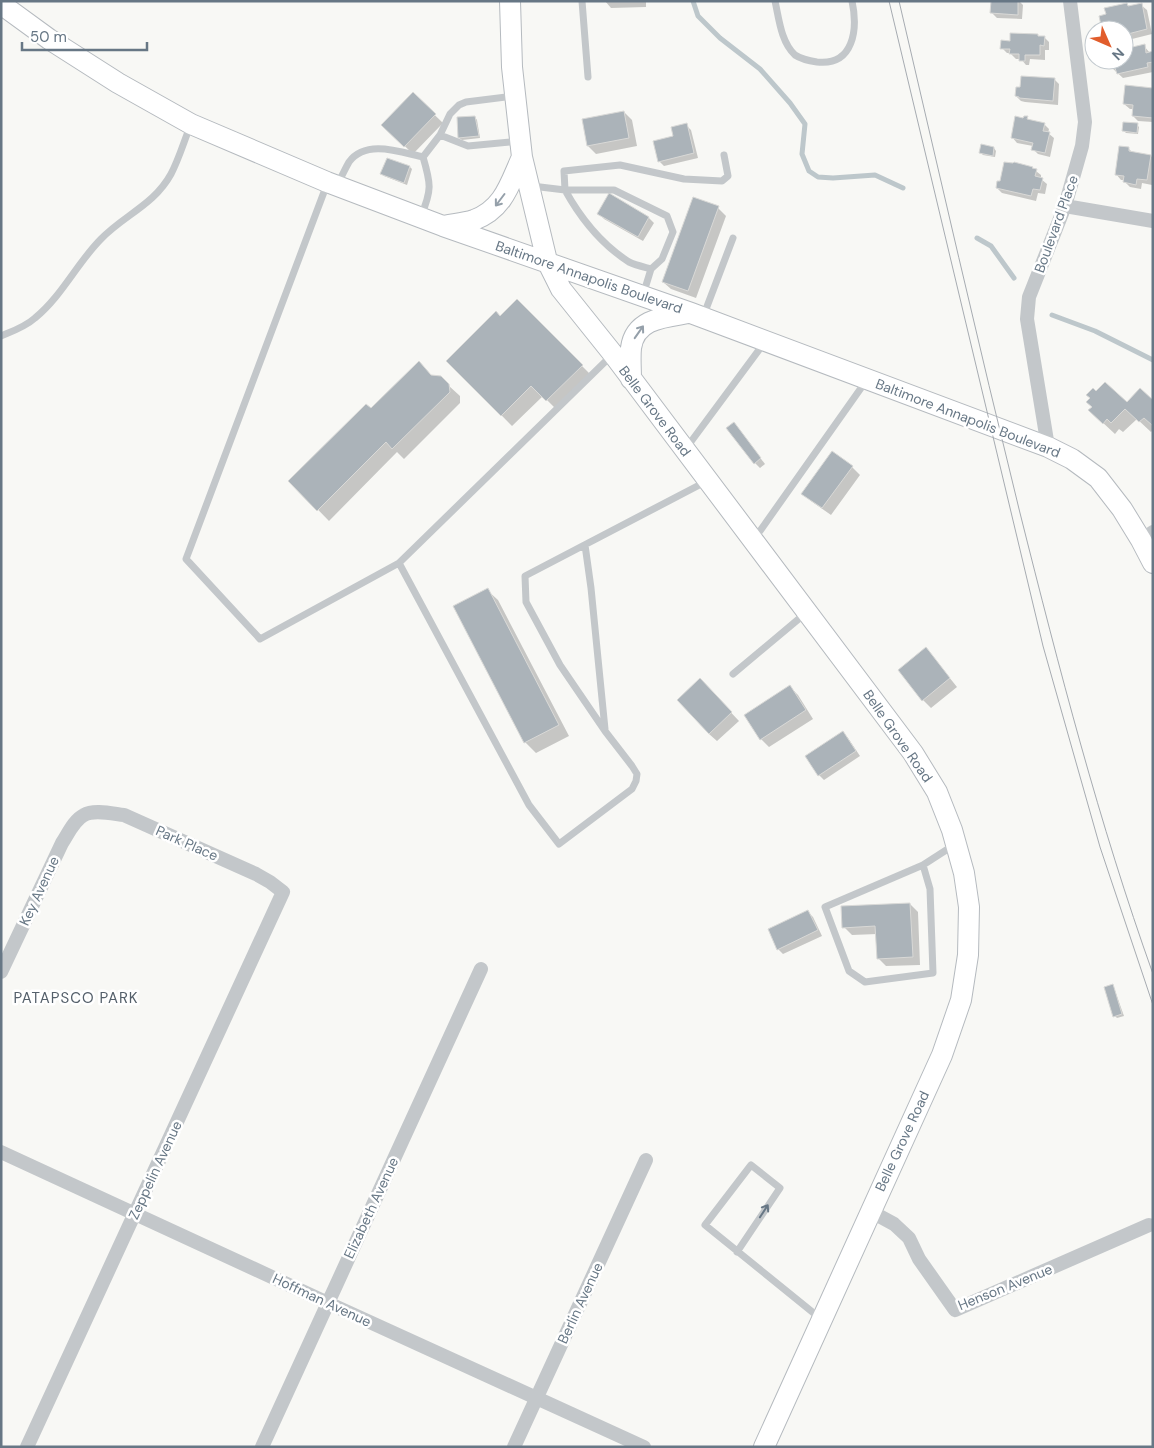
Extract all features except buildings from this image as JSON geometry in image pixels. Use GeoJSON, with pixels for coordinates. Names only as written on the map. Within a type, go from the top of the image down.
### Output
{"type":"FeatureCollection","features":[{"type":"Feature","properties":{"kind":"main road","name":"Belle Grove Road"},"geometry":{"type":"LineString","coordinates":[[510,1],[512,67],[521,149],[547,261],[561,288],[613,354],[913,753],[937,792],[952,830],[964,873],[969,907],[968,955],[961,1000],[942,1055],[764,1447]]}},
{"type":"Feature","properties":{"kind":"main road","name":"Baltimore Annapolis Boulevard"},"geometry":{"type":"LineString","coordinates":[[1,4],[49,39],[110,78],[191,124],[332,184],[443,226],[697,315],[1048,446],[1072,459],[1098,478],[1122,509],[1147,536],[1153,563]]}},
{"type":"Feature","properties":{"kind":"main road"},"geometry":{"type":"LineString","coordinates":[[443,226],[473,220],[489,213],[502,201],[521,149]]}},
{"type":"Feature","properties":{"kind":"main road"},"geometry":{"type":"LineString","coordinates":[[631,379],[631,346],[636,333],[645,324],[658,318],[697,315]]}},
{"type":"Feature","properties":{"kind":"street","name":"Boulevard Place"},"geometry":{"type":"LineString","coordinates":[[1048,446],[1027,319],[1029,297],[1065,206],[1082,146],[1084,122],[1070,1]]}},
{"type":"Feature","properties":{"kind":"street"},"geometry":{"type":"LineString","coordinates":[[1065,206],[1153,221]]}},
{"type":"Feature","properties":{"kind":"street","name":"Park Place"},"geometry":{"type":"LineString","coordinates":[[85,814],[103,812],[124,815],[256,874],[283,892]]}},
{"type":"Feature","properties":{"kind":"street","name":"Key Avenue"},"geometry":{"type":"LineString","coordinates":[[1,972],[62,843],[74,825],[85,814]]}},
{"type":"Feature","properties":{"kind":"street","name":"Zeppelin Avenue"},"geometry":{"type":"LineString","coordinates":[[27,1447],[283,892]]}},
{"type":"Feature","properties":{"kind":"street","name":"Elizabeth Avenue"},"geometry":{"type":"LineString","coordinates":[[262,1447],[481,969]]}},
{"type":"Feature","properties":{"kind":"street","name":"Hoffman Avenue"},"geometry":{"type":"LineString","coordinates":[[1,1152],[644,1447]]}},
{"type":"Feature","properties":{"kind":"street","name":"Berlin Avenue"},"geometry":{"type":"LineString","coordinates":[[514,1447],[646,1160]]}},
{"type":"Feature","properties":{"kind":"street","name":"Henson Avenue"},"geometry":{"type":"LineString","coordinates":[[870,1211],[894,1224],[909,1238],[919,1259],[955,1310],[1149,1225]]}},
{"type":"Feature","properties":{"kind":"lane"},"geometry":{"type":"LineString","coordinates":[[582,1],[588,77]]}},
{"type":"Feature","properties":{"kind":"lane"},"geometry":{"type":"LineString","coordinates":[[775,1],[781,30],[787,44],[796,56],[810,62],[826,63],[842,56],[851,46],[855,30],[852,1]]}},
{"type":"Feature","properties":{"kind":"lane"},"geometry":{"type":"LineString","coordinates":[[422,157],[440,135],[450,114],[458,105],[466,102],[515,96]]}},
{"type":"Feature","properties":{"kind":"lane"},"geometry":{"type":"LineString","coordinates":[[1,336],[35,319],[51,302],[100,240],[116,224],[141,209],[157,194],[171,175],[191,124]]}},
{"type":"Feature","properties":{"kind":"lane"},"geometry":{"type":"LineString","coordinates":[[440,135],[468,146],[521,149]]}},
{"type":"Feature","properties":{"kind":"lane"},"geometry":{"type":"LineString","coordinates":[[422,157],[387,149],[370,148],[358,154],[350,161],[332,184],[186,559],[260,639],[399,563],[613,354]]}},
{"type":"Feature","properties":{"kind":"lane"},"geometry":{"type":"LineString","coordinates":[[651,269],[630,262],[598,237],[577,211],[565,190],[564,171],[620,165],[684,179],[722,181],[728,176],[724,155]]}},
{"type":"Feature","properties":{"kind":"lane"},"geometry":{"type":"LineString","coordinates":[[421,217],[429,191],[429,178],[422,157]]}},
{"type":"Feature","properties":{"kind":"lane"},"geometry":{"type":"LineString","coordinates":[[529,186],[565,190],[614,190],[667,216],[673,232],[662,259],[651,269],[642,295]]}},
{"type":"Feature","properties":{"kind":"lane"},"geometry":{"type":"LineString","coordinates":[[697,315],[733,238]]}},
{"type":"Feature","properties":{"kind":"lane"},"geometry":{"type":"LineString","coordinates":[[684,450],[765,341]]}},
{"type":"Feature","properties":{"kind":"lane"},"geometry":{"type":"LineString","coordinates":[[753,541],[867,379]]}},
{"type":"Feature","properties":{"kind":"lane"},"geometry":{"type":"LineString","coordinates":[[399,563],[529,805],[559,844],[632,788],[637,774],[560,665],[526,602],[525,576],[707,481]]}},
{"type":"Feature","properties":{"kind":"lane"},"geometry":{"type":"LineString","coordinates":[[585,545],[605,731]]}},
{"type":"Feature","properties":{"kind":"lane"},"geometry":{"type":"LineString","coordinates":[[733,674],[807,612]]}},
{"type":"Feature","properties":{"kind":"lane"},"geometry":{"type":"LineString","coordinates":[[923,866],[930,889],[934,973],[865,982],[849,971],[825,907],[923,866],[956,844]]}},
{"type":"Feature","properties":{"kind":"lane"},"geometry":{"type":"LineString","coordinates":[[737,1252],[780,1188],[750,1164],[705,1225],[737,1252],[822,1319]]}},
{"type":"Feature","properties":{"kind":"waterway"},"geometry":{"type":"LineString","coordinates":[[693,1],[698,16],[720,38],[760,69],[790,103],[805,124],[802,154],[809,171],[818,177],[833,178],[875,175],[903,188]]}},
{"type":"Feature","properties":{"kind":"waterway"},"geometry":{"type":"LineString","coordinates":[[977,238],[991,246],[1014,278]]}},
{"type":"Feature","properties":{"kind":"waterway"},"geometry":{"type":"LineString","coordinates":[[1052,315],[1095,331],[1153,360]]}},
{"type":"Feature","properties":{"kind":"tram line"},"geometry":{"type":"LineString","coordinates":[[889,1],[1043,646],[1100,847],[1153,1005]]}},
{"type":"Feature","properties":{"kind":"tram line"},"geometry":{"type":"LineString","coordinates":[[899,1],[989,385],[1050,629],[1097,803],[1153,974]]}},
{"type":"Feature","properties":{"kind":"district","name":"PATAPSCO PARK"},"geometry":{"type":"Point","coordinates":[76,998]}}]}
